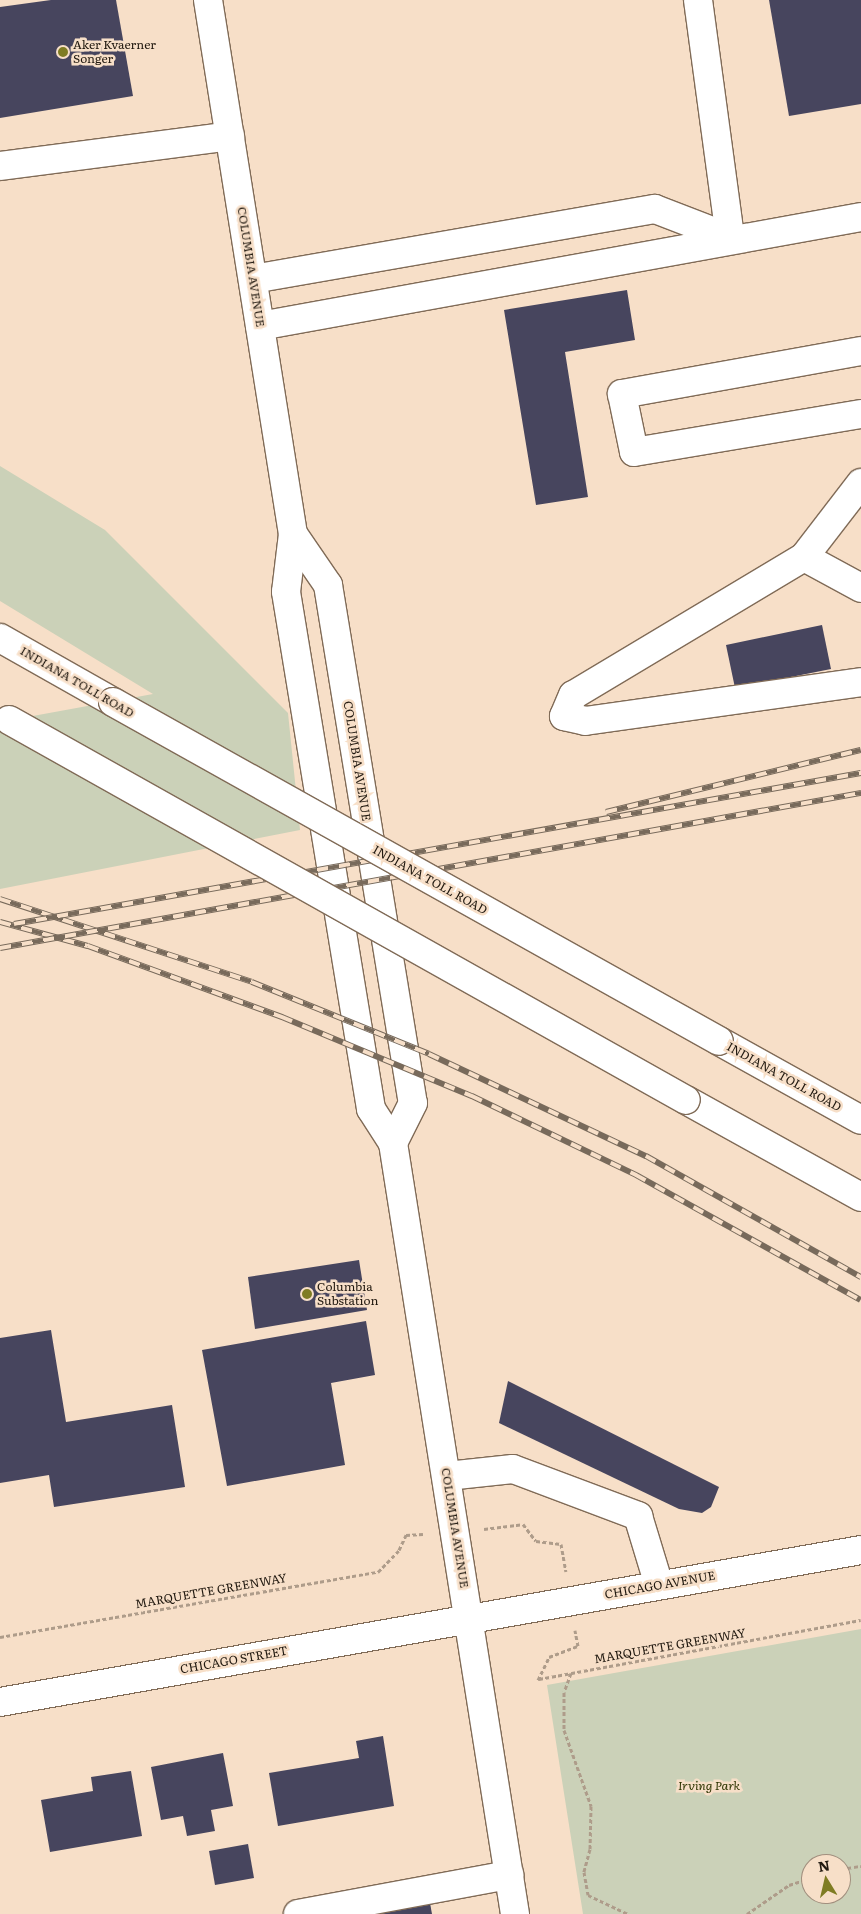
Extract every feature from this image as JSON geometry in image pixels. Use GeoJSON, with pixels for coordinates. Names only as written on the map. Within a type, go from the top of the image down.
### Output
{"type":"FeatureCollection","features":[{"type":"Feature","properties":{"kind":"main road","name":"COLUMBIA AVENUE"},"geometry":{"type":"LineString","coordinates":[[208,0],[293,534],[286,592],[371,1109],[393,1143],[516,1914]]}},
{"type":"Feature","properties":{"kind":"main road"},"geometry":{"type":"LineString","coordinates":[[698,0],[730,238]]}},
{"type":"Feature","properties":{"kind":"main road"},"geometry":{"type":"LineString","coordinates":[[0,166],[230,136]]}},
{"type":"Feature","properties":{"kind":"main road"},"geometry":{"type":"LineString","coordinates":[[253,279],[655,209],[730,238]]}},
{"type":"Feature","properties":{"kind":"main road"},"geometry":{"type":"LineString","coordinates":[[260,326],[730,238],[861,217]]}},
{"type":"Feature","properties":{"kind":"main road"},"geometry":{"type":"LineString","coordinates":[[861,351],[622,394],[634,452],[861,414]]}},
{"type":"Feature","properties":{"kind":"main road"},"geometry":{"type":"LineString","coordinates":[[861,483],[804,557],[573,695],[564,716],[585,721],[861,682]]}},
{"type":"Feature","properties":{"kind":"main road","name":"COLUMBIA AVENUE"},"geometry":{"type":"LineString","coordinates":[[293,534],[328,586],[372,850],[413,1103],[393,1143]]}},
{"type":"Feature","properties":{"kind":"main road"},"geometry":{"type":"LineString","coordinates":[[804,557],[861,588]]}},
{"type":"Feature","properties":{"kind":"main road","name":"INDIANA TOLL ROAD"},"geometry":{"type":"LineString","coordinates":[[0,638],[861,1120]]}},
{"type":"Feature","properties":{"kind":"main road"},"geometry":{"type":"LineString","coordinates":[[4,718],[861,1197]]}},
{"type":"Feature","properties":{"kind":"main road"},"geometry":{"type":"LineString","coordinates":[[447,1476],[513,1469],[638,1516],[659,1585]]}},
{"type":"Feature","properties":{"kind":"main road","name":"CHICAGO AVENUE"},"geometry":{"type":"LineString","coordinates":[[468,1618],[858,1552]]}},
{"type":"Feature","properties":{"kind":"main road","name":"CHICAGO STREET"},"geometry":{"type":"LineString","coordinates":[[0,1702],[468,1618]]}},
{"type":"Feature","properties":{"kind":"main road"},"geometry":{"type":"LineString","coordinates":[[298,1914],[509,1875]]}},
{"type":"Feature","properties":{"kind":"path"},"geometry":{"type":"LineString","coordinates":[[524,1524],[536,1541],[560,1544]]}},
{"type":"Feature","properties":{"kind":"path","name":"MARQUETTE GREENWAY"},"geometry":{"type":"LineString","coordinates":[[0,1637],[378,1572],[399,1550],[406,1535]]}},
{"type":"Feature","properties":{"kind":"path","name":"MARQUETTE GREENWAY"},"geometry":{"type":"LineString","coordinates":[[578,1646],[549,1657],[538,1680],[861,1620]]}},
{"type":"Feature","properties":{"kind":"path"},"geometry":{"type":"LineString","coordinates":[[571,1673],[564,1692],[564,1730],[591,1806],[590,1849],[584,1872],[588,1895],[628,1914]]}},
{"type":"Feature","properties":{"kind":"path"},"geometry":{"type":"LineString","coordinates":[[747,1914],[789,1885],[801,1881]]}},
{"type":"Feature","properties":{"kind":"green space"},"geometry":{"type":"Polygon","coordinates":[[[0,466],[105,530],[288,713],[300,830],[0,889],[0,722],[153,694],[0,601],[0,466]]]}},
{"type":"Feature","properties":{"kind":"green space","name":"Irving Park"},"geometry":{"type":"Polygon","coordinates":[[[861,1629],[861,1914],[583,1914],[547,1685],[861,1629]]]}},
{"type":"Feature","properties":{"kind":"building","name":"Aker Kvaerner Songer"},"geometry":{"type":"Polygon","coordinates":[[[51,0],[116,0],[133,96],[0,118],[0,7],[51,0]]]}},
{"type":"Feature","properties":{"kind":"building"},"geometry":{"type":"Polygon","coordinates":[[[769,0],[861,0],[861,104],[789,116],[769,0]]]}},
{"type":"Feature","properties":{"kind":"building"},"geometry":{"type":"Polygon","coordinates":[[[627,290],[635,340],[565,352],[588,497],[536,505],[504,310],[627,290]]]}},
{"type":"Feature","properties":{"kind":"building"},"geometry":{"type":"Polygon","coordinates":[[[822,625],[831,669],[735,688],[726,645],[822,625]]]}},
{"type":"Feature","properties":{"kind":"building","name":"Columbia Substation"},"geometry":{"type":"Polygon","coordinates":[[[359,1260],[367,1310],[255,1329],[248,1277],[359,1260]]]}},
{"type":"Feature","properties":{"kind":"building"},"geometry":{"type":"Polygon","coordinates":[[[366,1321],[375,1375],[331,1383],[345,1465],[227,1486],[202,1350],[366,1321]]]}},
{"type":"Feature","properties":{"kind":"building"},"geometry":{"type":"Polygon","coordinates":[[[51,1330],[66,1422],[172,1405],[185,1487],[54,1507],[49,1475],[0,1483],[0,1338],[51,1330]]]}},
{"type":"Feature","properties":{"kind":"building"},"geometry":{"type":"Polygon","coordinates":[[[508,1381],[719,1487],[711,1507],[702,1513],[679,1509],[499,1423],[508,1381]]]}},
{"type":"Feature","properties":{"kind":"building"},"geometry":{"type":"Polygon","coordinates":[[[383,1736],[394,1806],[278,1826],[269,1773],[359,1758],[356,1741],[383,1736]]]}},
{"type":"Feature","properties":{"kind":"building"},"geometry":{"type":"Polygon","coordinates":[[[223,1753],[233,1806],[211,1810],[215,1831],[187,1836],[183,1816],[161,1820],[151,1767],[223,1753]]]}},
{"type":"Feature","properties":{"kind":"building"},"geometry":{"type":"Polygon","coordinates":[[[131,1771],[142,1836],[50,1852],[41,1800],[93,1791],[91,1777],[131,1771]]]}},
{"type":"Feature","properties":{"kind":"building"},"geometry":{"type":"Polygon","coordinates":[[[248,1844],[254,1878],[215,1885],[209,1851],[248,1844]]]}},
{"type":"Feature","properties":{"kind":"building"},"geometry":{"type":"Polygon","coordinates":[[[430,1903],[432,1914],[375,1914],[375,1913],[430,1903]]]}},
{"type":"Feature","properties":{"kind":"railway"},"geometry":{"type":"LineString","coordinates":[[606,812],[861,750]]}},
{"type":"Feature","properties":{"kind":"railway"},"geometry":{"type":"LineString","coordinates":[[14,924],[861,773]]}},
{"type":"Feature","properties":{"kind":"railway"},"geometry":{"type":"LineString","coordinates":[[0,948],[861,793]]}},
{"type":"Feature","properties":{"kind":"railway"},"geometry":{"type":"LineString","coordinates":[[0,899],[252,982],[429,1054],[646,1156],[861,1277]]}},
{"type":"Feature","properties":{"kind":"railway"},"geometry":{"type":"LineString","coordinates":[[0,922],[88,946],[282,1017],[472,1096],[636,1175],[861,1300]]}},
{"type":"Feature","properties":{"kind":"place","name":"Aker Kvaerner Songer"},"geometry":{"type":"Point","coordinates":[63,52]}},
{"type":"Feature","properties":{"kind":"place","name":"Columbia Substation"},"geometry":{"type":"Point","coordinates":[307,1294]}}]}
